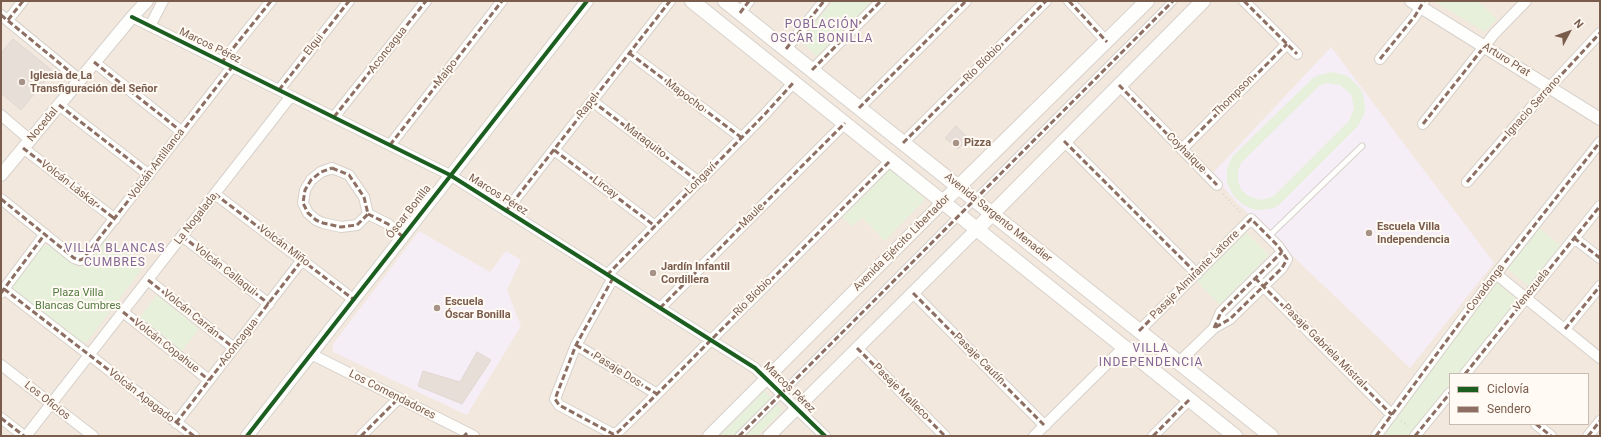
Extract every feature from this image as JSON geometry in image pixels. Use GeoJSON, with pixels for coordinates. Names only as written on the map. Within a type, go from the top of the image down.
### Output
{"type":"FeatureCollection","features":[{"type":"Feature","properties":{"kind":"main road","name":"Avenida Sargento Menadier"},"geometry":{"type":"LineString","coordinates":[[692,1],[1235,436]]}},
{"type":"Feature","properties":{"kind":"main road","name":"Avenida Sargento Menadier"},"geometry":{"type":"LineString","coordinates":[[726,1],[1271,436]]}},
{"type":"Feature","properties":{"kind":"main road","name":"Avenida Ejército Libertador"},"geometry":{"type":"LineString","coordinates":[[943,202],[1148,1]]}},
{"type":"Feature","properties":{"kind":"main road"},"geometry":{"type":"LineString","coordinates":[[977,229],[1203,1]]}},
{"type":"Feature","properties":{"kind":"street"},"geometry":{"type":"LineString","coordinates":[[23,1],[4,17],[80,80]]}},
{"type":"Feature","properties":{"kind":"street","name":"Nocedal"},"geometry":{"type":"LineString","coordinates":[[1,175],[94,62],[147,1]]}},
{"type":"Feature","properties":{"kind":"street"},"geometry":{"type":"LineString","coordinates":[[150,26],[163,1]]}},
{"type":"Feature","properties":{"kind":"street"},"geometry":{"type":"LineString","coordinates":[[222,62],[271,1]]}},
{"type":"Feature","properties":{"kind":"street","name":"Elqui"},"geometry":{"type":"LineString","coordinates":[[279,90],[349,1]]}},
{"type":"Feature","properties":{"kind":"street","name":"Aconcagua"},"geometry":{"type":"LineString","coordinates":[[334,117],[426,1]]}},
{"type":"Feature","properties":{"kind":"street","name":"Maipo"},"geometry":{"type":"LineString","coordinates":[[390,145],[502,1]]}},
{"type":"Feature","properties":{"kind":"street","name":"Óscar Bonilla"},"geometry":{"type":"LineString","coordinates":[[247,436],[587,1]]}},
{"type":"Feature","properties":{"kind":"street","name":"Rapel"},"geometry":{"type":"LineString","coordinates":[[506,211],[670,1]]}},
{"type":"Feature","properties":{"kind":"street"},"geometry":{"type":"LineString","coordinates":[[740,12],[749,1]]}},
{"type":"Feature","properties":{"kind":"street"},"geometry":{"type":"LineString","coordinates":[[786,49],[824,1]]}},
{"type":"Feature","properties":{"kind":"street"},"geometry":{"type":"LineString","coordinates":[[812,70],[881,1]]}},
{"type":"Feature","properties":{"kind":"street"},"geometry":{"type":"LineString","coordinates":[[859,108],[966,1]]}},
{"type":"Feature","properties":{"kind":"street","name":"Río Bíobio"},"geometry":{"type":"LineString","coordinates":[[903,142],[1046,1]]}},
{"type":"Feature","properties":{"kind":"street"},"geometry":{"type":"LineString","coordinates":[[1069,1],[1107,42]]}},
{"type":"Feature","properties":{"kind":"street"},"geometry":{"type":"LineString","coordinates":[[739,436],[1173,1]]}},
{"type":"Feature","properties":{"kind":"street"},"geometry":{"type":"LineString","coordinates":[[1244,1],[1297,54]]}},
{"type":"Feature","properties":{"kind":"street"},"geometry":{"type":"LineString","coordinates":[[1423,124],[1494,34],[1526,1]]}},
{"type":"Feature","properties":{"kind":"street"},"geometry":{"type":"LineString","coordinates":[[1380,59],[1415,16],[1419,3]]}},
{"type":"Feature","properties":{"kind":"street","name":"Arturo Prat"},"geometry":{"type":"LineString","coordinates":[[1419,3],[1484,47],[1600,119]]}},
{"type":"Feature","properties":{"kind":"street","name":"Marcos Pérez"},"geometry":{"type":"LineString","coordinates":[[132,17],[450,175],[755,368],[825,436]]}},
{"type":"Feature","properties":{"kind":"street","name":"Ignacio Serrano"},"geometry":{"type":"LineString","coordinates":[[1467,182],[1600,33]]}},
{"type":"Feature","properties":{"kind":"street","name":"Thompson"},"geometry":{"type":"LineString","coordinates":[[1182,149],[1287,44]]}},
{"type":"Feature","properties":{"kind":"street","name":"Mapocho"},"geometry":{"type":"LineString","coordinates":[[629,53],[742,138]]}},
{"type":"Feature","properties":{"kind":"street"},"geometry":{"type":"LineString","coordinates":[[94,62],[182,132]]}},
{"type":"Feature","properties":{"kind":"street","name":"Volcán Antillanca"},"geometry":{"type":"LineString","coordinates":[[45,234],[74,258],[80,260],[86,257],[232,67]]}},
{"type":"Feature","properties":{"kind":"street","name":"Longaví"},"geometry":{"type":"LineString","coordinates":[[615,434],[610,433],[557,404],[556,402],[556,396],[576,345],[610,276],[655,226],[742,138],[794,82]]}},
{"type":"Feature","properties":{"kind":"street","name":"Coyhaique"},"geometry":{"type":"LineString","coordinates":[[1119,85],[1217,185]]}},
{"type":"Feature","properties":{"kind":"street","name":"La Nogalada"},"geometry":{"type":"LineString","coordinates":[[25,436],[291,96]]}},
{"type":"Feature","properties":{"kind":"street","name":"Mataquito"},"geometry":{"type":"LineString","coordinates":[[592,101],[699,182]]}},
{"type":"Feature","properties":{"kind":"street"},"geometry":{"type":"LineString","coordinates":[[59,105],[149,175]]}},
{"type":"Feature","properties":{"kind":"street","name":"Volcán Láskar"},"geometry":{"type":"LineString","coordinates":[[1,115],[27,144],[115,219]]}},
{"type":"Feature","properties":{"kind":"street","name":"Maule"},"geometry":{"type":"LineString","coordinates":[[660,308],[845,123]]}},
{"type":"Feature","properties":{"kind":"street"},"geometry":{"type":"LineString","coordinates":[[1064,141],[1196,274]]}},
{"type":"Feature","properties":{"kind":"street","name":"Covadonga"},"geometry":{"type":"LineString","coordinates":[[1376,436],[1496,274],[1600,142]]}},
{"type":"Feature","properties":{"kind":"street","name":"Lircay"},"geometry":{"type":"LineString","coordinates":[[554,150],[655,226]]}},
{"type":"Feature","properties":{"kind":"street","name":"Río Bíobio"},"geometry":{"type":"LineString","coordinates":[[615,434],[657,394],[891,160]]}},
{"type":"Feature","properties":{"kind":"street"},"geometry":{"type":"LineString","coordinates":[[332,168],[349,175],[364,197],[368,214],[357,225],[341,227],[323,223],[316,220],[308,213],[303,202],[305,190],[311,180],[321,172],[332,168]]}},
{"type":"Feature","properties":{"kind":"street","name":"Volcán Miño"},"geometry":{"type":"LineString","coordinates":[[215,194],[353,299]]}},
{"type":"Feature","properties":{"kind":"street"},"geometry":{"type":"LineString","coordinates":[[1,199],[45,234],[3,291]]}},
{"type":"Feature","properties":{"kind":"street","name":"Avenida Ejército Libertador"},"geometry":{"type":"LineString","coordinates":[[709,436],[943,202]]}},
{"type":"Feature","properties":{"kind":"street","name":"Venezuela"},"geometry":{"type":"LineString","coordinates":[[1469,373],[1526,298],[1600,206]]}},
{"type":"Feature","properties":{"kind":"street"},"geometry":{"type":"LineString","coordinates":[[368,214],[388,224],[402,236]]}},
{"type":"Feature","properties":{"kind":"street"},"geometry":{"type":"LineString","coordinates":[[1179,362],[1214,328],[1230,319],[1282,268],[1287,259],[1269,236],[1252,219]]}},
{"type":"Feature","properties":{"kind":"street","name":"Pasaje Almirante Latorre"},"geometry":{"type":"LineString","coordinates":[[1139,331],[1252,219]]}},
{"type":"Feature","properties":{"kind":"street"},"geometry":{"type":"LineString","coordinates":[[769,436],[977,229]]}},
{"type":"Feature","properties":{"kind":"street","name":"Volcán Callaqui"},"geometry":{"type":"LineString","coordinates":[[182,236],[269,304]]}},
{"type":"Feature","properties":{"kind":"street"},"geometry":{"type":"LineString","coordinates":[[1574,238],[1600,258]]}},
{"type":"Feature","properties":{"kind":"street"},"geometry":{"type":"LineString","coordinates":[[1214,328],[1221,312],[1282,252]]}},
{"type":"Feature","properties":{"kind":"street","name":"Aconcagua"},"geometry":{"type":"LineString","coordinates":[[176,423],[302,260]]}},
{"type":"Feature","properties":{"kind":"street"},"geometry":{"type":"LineString","coordinates":[[1496,274],[1600,358]]}},
{"type":"Feature","properties":{"kind":"street","name":"Pasaje Gabriela Mistral"},"geometry":{"type":"LineString","coordinates":[[1255,278],[1392,415]]}},
{"type":"Feature","properties":{"kind":"street","name":"Volcán Carrán"},"geometry":{"type":"LineString","coordinates":[[148,280],[234,348]]}},
{"type":"Feature","properties":{"kind":"street"},"geometry":{"type":"LineString","coordinates":[[1565,329],[1600,286]]}},
{"type":"Feature","properties":{"kind":"street","name":"Volcán Apagado"},"geometry":{"type":"LineString","coordinates":[[3,291],[194,436]]}},
{"type":"Feature","properties":{"kind":"street","name":"Pasaje Cautín"},"geometry":{"type":"LineString","coordinates":[[913,293],[1045,426]]}},
{"type":"Feature","properties":{"kind":"street","name":"Volcán Copahue"},"geometry":{"type":"LineString","coordinates":[[123,312],[209,380]]}},
{"type":"Feature","properties":{"kind":"street","name":"Pasaje Dos"},"geometry":{"type":"LineString","coordinates":[[576,345],[657,394]]}},
{"type":"Feature","properties":{"kind":"street"},"geometry":{"type":"LineString","coordinates":[[1034,436],[1124,347]]}},
{"type":"Feature","properties":{"kind":"street","name":"Pasaje Malleco"},"geometry":{"type":"LineString","coordinates":[[857,348],[945,436]]}},
{"type":"Feature","properties":{"kind":"street","name":"Los Comendadores"},"geometry":{"type":"LineString","coordinates":[[311,354],[399,398],[468,435]]}},
{"type":"Feature","properties":{"kind":"street","name":"Los Oficios"},"geometry":{"type":"LineString","coordinates":[[1,365],[93,436]]}},
{"type":"Feature","properties":{"kind":"street"},"geometry":{"type":"LineString","coordinates":[[1418,435],[1449,393]]}},
{"type":"Feature","properties":{"kind":"street"},"geometry":{"type":"LineString","coordinates":[[361,436],[399,398]]}},
{"type":"Feature","properties":{"kind":"street"},"geometry":{"type":"LineString","coordinates":[[1153,436],[1190,399]]}},
{"type":"Feature","properties":{"kind":"street"},"geometry":{"type":"LineString","coordinates":[[1,418],[25,436]]}},
{"type":"Feature","properties":{"kind":"street"},"geometry":{"type":"LineString","coordinates":[[1588,436],[1600,421]]}},
{"type":"Feature","properties":{"kind":"street"},"geometry":{"type":"LineString","coordinates":[[1537,425],[1551,436]]}},
{"type":"Feature","properties":{"kind":"lane"},"geometry":{"type":"LineString","coordinates":[[1269,236],[1362,146]]}},
{"type":"Feature","properties":{"kind":"path"},"geometry":{"type":"LineString","coordinates":[[1217,185],[1222,194],[1241,214],[1252,219]]}},
{"type":"Feature","properties":{"kind":"path"},"geometry":{"type":"LineString","coordinates":[[1392,415],[1418,435]]}},
{"type":"Feature","properties":{"kind":"shaded area"},"geometry":{"type":"Polygon","coordinates":[[[1,1],[1600,1],[1600,436],[1,436],[1,1]]]}},
{"type":"Feature","properties":{"kind":"shaded area","name":"Escuela Villa Independencia"},"geometry":{"type":"Polygon","coordinates":[[[1331,47],[1494,263],[1410,368],[1236,202],[1212,174],[1331,47]]]}},
{"type":"Feature","properties":{"kind":"shaded area","name":"Escuela Óscar Bonilla"},"geometry":{"type":"Polygon","coordinates":[[[419,231],[490,272],[506,251],[521,260],[507,290],[521,326],[467,415],[333,352],[333,344],[419,231]]]}},
{"type":"Feature","properties":{"kind":"green space"},"geometry":{"type":"Polygon","coordinates":[[[833,1],[874,1],[817,56],[800,41],[833,1]]]}},
{"type":"Feature","properties":{"kind":"green space"},"geometry":{"type":"Polygon","coordinates":[[[1434,1],[1478,1],[1497,19],[1485,32],[1434,1]]]}},
{"type":"Feature","properties":{"kind":"green space"},"geometry":{"type":"Polygon","coordinates":[[[1332,72],[1345,75],[1360,88],[1363,94],[1365,108],[1364,115],[1357,127],[1280,204],[1274,208],[1255,210],[1242,204],[1233,195],[1227,183],[1227,169],[1232,157],[1313,78],[1332,72]],[[1327,83],[1319,86],[1241,163],[1238,171],[1238,181],[1241,189],[1248,196],[1261,200],[1274,196],[1349,121],[1354,108],[1351,94],[1340,85],[1327,83]]]}},
{"type":"Feature","properties":{"kind":"green space"},"geometry":{"type":"Polygon","coordinates":[[[891,168],[925,199],[885,241],[862,218],[852,226],[842,217],[891,168]]]}},
{"type":"Feature","properties":{"kind":"green space"},"geometry":{"type":"Polygon","coordinates":[[[1538,227],[1563,248],[1531,288],[1505,267],[1538,227]]]}},
{"type":"Feature","properties":{"kind":"green space"},"geometry":{"type":"Polygon","coordinates":[[[1246,232],[1269,255],[1220,305],[1197,281],[1246,232]]]}},
{"type":"Feature","properties":{"kind":"green space","name":"Plaza Villa Blancas Cumbres"},"geometry":{"type":"Polygon","coordinates":[[[105,237],[144,266],[86,343],[81,342],[11,288],[43,246],[52,246],[79,268],[86,264],[105,237]]]}},
{"type":"Feature","properties":{"kind":"green space"},"geometry":{"type":"Polygon","coordinates":[[[1493,280],[1519,301],[1462,373],[1449,373],[1449,389],[1412,436],[1370,436],[1387,411],[1493,280]]]}},
{"type":"Feature","properties":{"kind":"green space"},"geometry":{"type":"Polygon","coordinates":[[[157,295],[199,329],[182,351],[140,317],[157,295]]]}},
{"type":"Feature","properties":{"kind":"green space"},"geometry":{"type":"Polygon","coordinates":[[[764,390],[783,410],[758,436],[718,436],[764,390]]]}},
{"type":"Feature","properties":{"kind":"building","name":"Iglesia de La Transfiguración del Señor"},"geometry":{"type":"Polygon","coordinates":[[[13,39],[53,71],[21,110],[1,93],[1,53],[13,39]]]}},
{"type":"Feature","properties":{"kind":"building"},"geometry":{"type":"Polygon","coordinates":[[[956,126],[968,138],[958,149],[945,138],[956,126]]]}},
{"type":"Feature","properties":{"kind":"building"},"geometry":{"type":"Polygon","coordinates":[[[477,352],[491,360],[462,404],[418,386],[423,371],[460,382],[477,352]]]}},
{"type":"Feature","properties":{"kind":"marked path"},"geometry":{"type":"LineString","coordinates":[[8,20],[23,1]]}},
{"type":"Feature","properties":{"kind":"marked path"},"geometry":{"type":"LineString","coordinates":[[222,62],[271,1]]}},
{"type":"Feature","properties":{"kind":"marked path"},"geometry":{"type":"LineString","coordinates":[[279,90],[349,1]]}},
{"type":"Feature","properties":{"kind":"marked path"},"geometry":{"type":"LineString","coordinates":[[334,117],[426,1]]}},
{"type":"Feature","properties":{"kind":"marked path"},"geometry":{"type":"LineString","coordinates":[[390,145],[502,1]]}},
{"type":"Feature","properties":{"kind":"marked path"},"geometry":{"type":"LineString","coordinates":[[506,211],[670,1]]}},
{"type":"Feature","properties":{"kind":"marked path"},"geometry":{"type":"LineString","coordinates":[[740,13],[749,1]]}},
{"type":"Feature","properties":{"kind":"marked path"},"geometry":{"type":"LineString","coordinates":[[786,49],[824,1]]}},
{"type":"Feature","properties":{"kind":"marked path"},"geometry":{"type":"LineString","coordinates":[[812,70],[881,1]]}},
{"type":"Feature","properties":{"kind":"marked path"},"geometry":{"type":"LineString","coordinates":[[859,108],[966,1]]}},
{"type":"Feature","properties":{"kind":"marked path"},"geometry":{"type":"LineString","coordinates":[[903,143],[1046,1]]}},
{"type":"Feature","properties":{"kind":"marked path"},"geometry":{"type":"LineString","coordinates":[[1069,1],[1107,42]]}},
{"type":"Feature","properties":{"kind":"marked path"},"geometry":{"type":"LineString","coordinates":[[739,436],[1173,1]]}},
{"type":"Feature","properties":{"kind":"marked path"},"geometry":{"type":"LineString","coordinates":[[1244,1],[1297,54]]}},
{"type":"Feature","properties":{"kind":"marked path"},"geometry":{"type":"LineString","coordinates":[[1380,59],[1415,16],[1424,1]]}},
{"type":"Feature","properties":{"kind":"marked path"},"geometry":{"type":"LineString","coordinates":[[1,15],[80,80]]}},
{"type":"Feature","properties":{"kind":"marked path"},"geometry":{"type":"LineString","coordinates":[[1467,182],[1536,102],[1600,33]]}},
{"type":"Feature","properties":{"kind":"marked path"},"geometry":{"type":"LineString","coordinates":[[1182,149],[1287,44]]}},
{"type":"Feature","properties":{"kind":"marked path"},"geometry":{"type":"LineString","coordinates":[[1423,124],[1484,47]]}},
{"type":"Feature","properties":{"kind":"marked path"},"geometry":{"type":"LineString","coordinates":[[629,53],[742,138]]}},
{"type":"Feature","properties":{"kind":"marked path"},"geometry":{"type":"LineString","coordinates":[[94,62],[182,132]]}},
{"type":"Feature","properties":{"kind":"marked path"},"geometry":{"type":"LineString","coordinates":[[1,199],[74,258],[80,260],[83,259],[232,67]]}},
{"type":"Feature","properties":{"kind":"marked path"},"geometry":{"type":"LineString","coordinates":[[607,275],[765,114],[794,82]]}},
{"type":"Feature","properties":{"kind":"marked path"},"geometry":{"type":"LineString","coordinates":[[1119,85],[1217,185]]}},
{"type":"Feature","properties":{"kind":"marked path"},"geometry":{"type":"LineString","coordinates":[[592,101],[699,182]]}},
{"type":"Feature","properties":{"kind":"marked path"},"geometry":{"type":"LineString","coordinates":[[59,105],[149,175]]}},
{"type":"Feature","properties":{"kind":"marked path"},"geometry":{"type":"LineString","coordinates":[[660,308],[845,123]]}},
{"type":"Feature","properties":{"kind":"marked path"},"geometry":{"type":"LineString","coordinates":[[1064,141],[1197,274]]}},
{"type":"Feature","properties":{"kind":"marked path"},"geometry":{"type":"LineString","coordinates":[[1376,436],[1496,274],[1600,142]]}},
{"type":"Feature","properties":{"kind":"marked path"},"geometry":{"type":"LineString","coordinates":[[23,148],[115,219]]}},
{"type":"Feature","properties":{"kind":"marked path"},"geometry":{"type":"LineString","coordinates":[[554,150],[655,226]]}},
{"type":"Feature","properties":{"kind":"marked path"},"geometry":{"type":"LineString","coordinates":[[613,278],[576,345],[555,399],[559,405],[613,434],[618,432],[657,394],[891,160]]}},
{"type":"Feature","properties":{"kind":"marked path"},"geometry":{"type":"LineString","coordinates":[[332,168],[349,175],[364,197],[368,214],[357,225],[341,227],[323,223],[316,220],[308,213],[303,203],[305,190],[311,180],[321,172],[332,168]]}},
{"type":"Feature","properties":{"kind":"marked path"},"geometry":{"type":"LineString","coordinates":[[215,194],[353,299]]}},
{"type":"Feature","properties":{"kind":"marked path"},"geometry":{"type":"LineString","coordinates":[[1466,373],[1600,206]]}},
{"type":"Feature","properties":{"kind":"marked path"},"geometry":{"type":"LineString","coordinates":[[368,214],[388,224],[402,236]]}},
{"type":"Feature","properties":{"kind":"marked path"},"geometry":{"type":"LineString","coordinates":[[1139,331],[1251,219],[1278,246],[1287,259],[1282,268],[1230,319],[1214,328]]}},
{"type":"Feature","properties":{"kind":"marked path"},"geometry":{"type":"LineString","coordinates":[[1,293],[45,234]]}},
{"type":"Feature","properties":{"kind":"marked path"},"geometry":{"type":"LineString","coordinates":[[182,236],[269,304]]}},
{"type":"Feature","properties":{"kind":"marked path"},"geometry":{"type":"LineString","coordinates":[[1574,238],[1600,258]]}},
{"type":"Feature","properties":{"kind":"marked path"},"geometry":{"type":"LineString","coordinates":[[1214,328],[1221,312],[1282,252]]}},
{"type":"Feature","properties":{"kind":"marked path"},"geometry":{"type":"LineString","coordinates":[[176,423],[302,260]]}},
{"type":"Feature","properties":{"kind":"marked path"},"geometry":{"type":"LineString","coordinates":[[1255,278],[1392,415]]}},
{"type":"Feature","properties":{"kind":"marked path"},"geometry":{"type":"LineString","coordinates":[[148,280],[234,348]]}},
{"type":"Feature","properties":{"kind":"marked path"},"geometry":{"type":"LineString","coordinates":[[1565,329],[1600,286]]}},
{"type":"Feature","properties":{"kind":"marked path"},"geometry":{"type":"LineString","coordinates":[[4,289],[194,436]]}},
{"type":"Feature","properties":{"kind":"marked path"},"geometry":{"type":"LineString","coordinates":[[913,293],[1045,426]]}},
{"type":"Feature","properties":{"kind":"marked path"},"geometry":{"type":"LineString","coordinates":[[123,312],[209,380]]}},
{"type":"Feature","properties":{"kind":"marked path"},"geometry":{"type":"LineString","coordinates":[[576,345],[657,394]]}},
{"type":"Feature","properties":{"kind":"marked path"},"geometry":{"type":"LineString","coordinates":[[857,348],[945,436]]}},
{"type":"Feature","properties":{"kind":"marked path"},"geometry":{"type":"LineString","coordinates":[[1415,436],[1449,394]]}},
{"type":"Feature","properties":{"kind":"marked path"},"geometry":{"type":"LineString","coordinates":[[361,436],[399,398]]}},
{"type":"Feature","properties":{"kind":"marked path"},"geometry":{"type":"LineString","coordinates":[[1153,436],[1190,399]]}},
{"type":"Feature","properties":{"kind":"marked path"},"geometry":{"type":"LineString","coordinates":[[1,418],[24,436]]}},
{"type":"Feature","properties":{"kind":"marked path"},"geometry":{"type":"LineString","coordinates":[[1588,436],[1600,421]]}},
{"type":"Feature","properties":{"kind":"marked path"},"geometry":{"type":"LineString","coordinates":[[1537,425],[1551,436]]}},
{"type":"Feature","properties":{"kind":"marked path"},"geometry":{"type":"LineString","coordinates":[[464,436],[467,433]]}},
{"type":"Feature","properties":{"kind":"cycle path"},"geometry":{"type":"LineString","coordinates":[[247,436],[587,1]]}},
{"type":"Feature","properties":{"kind":"cycle path"},"geometry":{"type":"LineString","coordinates":[[132,17],[450,175],[755,368],[825,436]]}},
{"type":"Feature","properties":{"kind":"place","name":"Iglesia de La Transfiguración del Señor"},"geometry":{"type":"Point","coordinates":[22,82]}},
{"type":"Feature","properties":{"kind":"place","name":"Pizza"},"geometry":{"type":"Point","coordinates":[956,143]}},
{"type":"Feature","properties":{"kind":"place","name":"Escuela Villa Independencia"},"geometry":{"type":"Point","coordinates":[1369,233]}},
{"type":"Feature","properties":{"kind":"place","name":"Jardín Infantil Cordillera"},"geometry":{"type":"Point","coordinates":[653,273]}},
{"type":"Feature","properties":{"kind":"place","name":"Escuela Óscar Bonilla"},"geometry":{"type":"Point","coordinates":[437,308]}},
{"type":"Feature","properties":{"kind":"district","name":"POBLACIÓN OSCAR BONILLA"},"geometry":{"type":"Point","coordinates":[822,32]}},
{"type":"Feature","properties":{"kind":"district","name":"VILLA BLANCAS CUMBRES"},"geometry":{"type":"Point","coordinates":[115,256]}},
{"type":"Feature","properties":{"kind":"district","name":"VILLA INDEPENDENCIA"},"geometry":{"type":"Point","coordinates":[1151,356]}}]}
